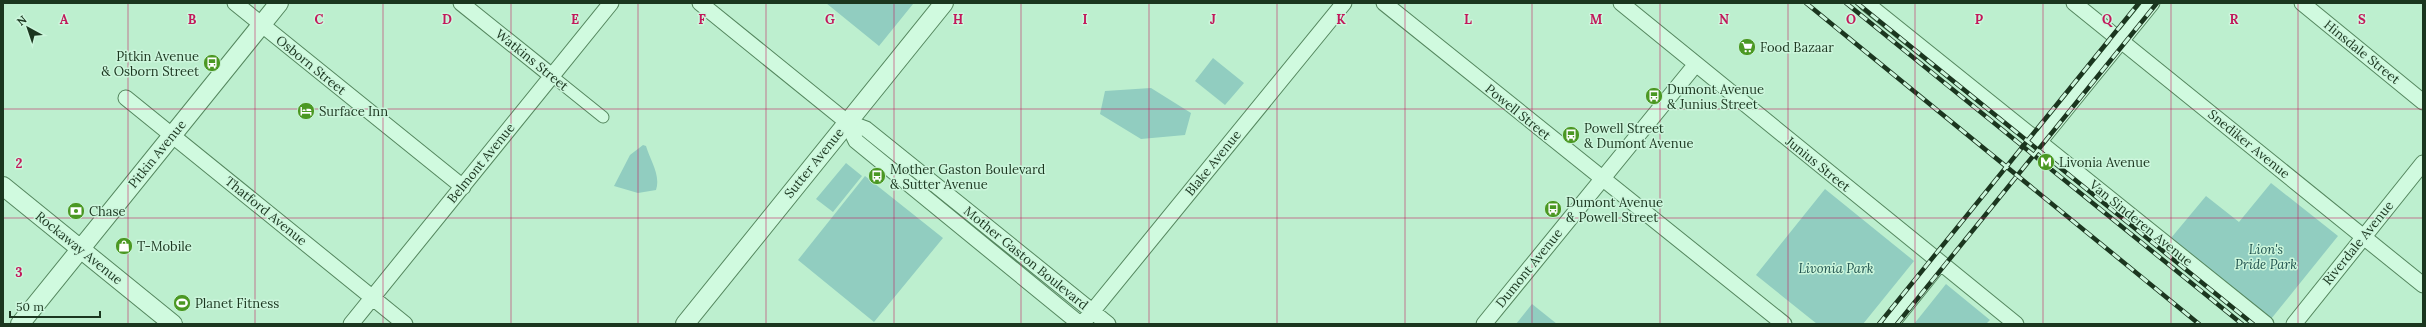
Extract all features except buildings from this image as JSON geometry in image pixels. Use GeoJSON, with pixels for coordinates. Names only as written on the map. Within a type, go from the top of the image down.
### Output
{"type":"FeatureCollection","features":[{"type":"Feature","properties":{"kind":"street","name":"Osborn Street"},"geometry":{"type":"LineString","coordinates":[[235,3],[463,187]]}},
{"type":"Feature","properties":{"kind":"street","name":"Pitkin Avenue"},"geometry":{"type":"LineString","coordinates":[[20,324],[279,3]]}},
{"type":"Feature","properties":{"kind":"street","name":"Watkins Street"},"geometry":{"type":"LineString","coordinates":[[461,3],[603,117]]}},
{"type":"Feature","properties":{"kind":"street","name":"Belmont Avenue"},"geometry":{"type":"LineString","coordinates":[[352,324],[611,3]]}},
{"type":"Feature","properties":{"kind":"street","name":"Mother Gaston Boulevard"},"geometry":{"type":"LineString","coordinates":[[700,3],[847,122],[866,129],[1108,324]]}},
{"type":"Feature","properties":{"kind":"street","name":"Blake Avenue"},"geometry":{"type":"LineString","coordinates":[[1081,324],[1344,3]]}},
{"type":"Feature","properties":{"kind":"street","name":"Powell Street"},"geometry":{"type":"LineString","coordinates":[[1384,3],[1602,180],[1784,324]]}},
{"type":"Feature","properties":{"kind":"street","name":"Junius Street"},"geometry":{"type":"LineString","coordinates":[[1621,3],[2016,324]]}},
{"type":"Feature","properties":{"kind":"street","name":"Van Sinderen Avenue"},"geometry":{"type":"LineString","coordinates":[[1866,3],[2040,141],[2266,324]]}},
{"type":"Feature","properties":{"kind":"street","name":"Snediker Avenue"},"geometry":{"type":"LineString","coordinates":[[2074,3],[2423,285]]}},
{"type":"Feature","properties":{"kind":"street"},"geometry":{"type":"LineString","coordinates":[[2040,141],[2152,3]]}},
{"type":"Feature","properties":{"kind":"street","name":"Hinsdale Street"},"geometry":{"type":"LineString","coordinates":[[2302,3],[2423,102]]}},
{"type":"Feature","properties":{"kind":"street","name":"Sutter Avenue"},"geometry":{"type":"LineString","coordinates":[[684,324],[941,4]]}},
{"type":"Feature","properties":{"kind":"street","name":"Dumont Avenue"},"geometry":{"type":"LineString","coordinates":[[1484,324],[1696,64]]}},
{"type":"Feature","properties":{"kind":"street","name":"Thatford Avenue"},"geometry":{"type":"LineString","coordinates":[[126,98],[405,324]]}},
{"type":"Feature","properties":{"kind":"street","name":"Mother Gaston Boulevard"},"geometry":{"type":"LineString","coordinates":[[847,122],[856,141],[1081,324]]}},
{"type":"Feature","properties":{"kind":"street","name":"Riverdale Avenue"},"geometry":{"type":"LineString","coordinates":[[2294,324],[2423,163]]}},
{"type":"Feature","properties":{"kind":"street","name":"Rockaway Avenue"},"geometry":{"type":"LineString","coordinates":[[3,186],[173,324]]}},
{"type":"Feature","properties":{"kind":"street"},"geometry":{"type":"LineString","coordinates":[[1891,324],[1940,263]]}},
{"type":"Feature","properties":{"kind":"green space"},"geometry":{"type":"Polygon","coordinates":[[[826,3],[912,3],[913,4],[879,46],[826,3]]]}},
{"type":"Feature","properties":{"kind":"green space"},"geometry":{"type":"Polygon","coordinates":[[[1213,58],[1244,83],[1225,105],[1195,81],[1213,58]]]}},
{"type":"Feature","properties":{"kind":"green space"},"geometry":{"type":"Polygon","coordinates":[[[1151,88],[1191,113],[1185,135],[1141,139],[1100,114],[1105,91],[1151,88]]]}},
{"type":"Feature","properties":{"kind":"green space"},"geometry":{"type":"Polygon","coordinates":[[[643,145],[646,146],[656,173],[656,190],[638,193],[614,186],[630,155],[643,145]]]}},
{"type":"Feature","properties":{"kind":"green space"},"geometry":{"type":"Polygon","coordinates":[[[846,163],[862,176],[833,212],[816,199],[846,163]]]}},
{"type":"Feature","properties":{"kind":"green space"},"geometry":{"type":"Polygon","coordinates":[[[865,176],[943,238],[874,322],[798,260],[865,176]]]}},
{"type":"Feature","properties":{"kind":"green space","name":"Lion's Pride Park"},"geometry":{"type":"Polygon","coordinates":[[[2271,183],[2338,236],[2271,319],[2171,238],[2206,196],[2239,222],[2271,183]]]}},
{"type":"Feature","properties":{"kind":"green space","name":"Livonia Park"},"geometry":{"type":"Polygon","coordinates":[[[1825,189],[1914,261],[1863,324],[1817,324],[1756,275],[1825,189]]]}},
{"type":"Feature","properties":{"kind":"green space"},"geometry":{"type":"Polygon","coordinates":[[[1946,284],[1990,320],[1986,324],[1914,324],[1946,284]]]}},
{"type":"Feature","properties":{"kind":"green space"},"geometry":{"type":"Polygon","coordinates":[[[1532,304],[1557,324],[1516,324],[1532,304]]]}},
{"type":"Feature","properties":{"kind":"railway"},"geometry":{"type":"LineString","coordinates":[[1806,3],[2199,324]]}},
{"type":"Feature","properties":{"kind":"railway"},"geometry":{"type":"LineString","coordinates":[[1846,3],[2242,324]]}},
{"type":"Feature","properties":{"kind":"railway"},"geometry":{"type":"LineString","coordinates":[[1857,3],[2253,324]]}},
{"type":"Feature","properties":{"kind":"railway"},"geometry":{"type":"LineString","coordinates":[[1879,324],[2139,3]]}},
{"type":"Feature","properties":{"kind":"railway"},"geometry":{"type":"LineString","coordinates":[[1897,324],[2157,3]]}},
{"type":"Feature","properties":{"kind":"place","name":"Food Bazaar"},"geometry":{"type":"Point","coordinates":[1747,47]}},
{"type":"Feature","properties":{"kind":"place","name":"Pitkin Avenue & Osborn Street"},"geometry":{"type":"Point","coordinates":[212,63]}},
{"type":"Feature","properties":{"kind":"place","name":"Dumont Avenue & Junius Street"},"geometry":{"type":"Point","coordinates":[1654,96]}},
{"type":"Feature","properties":{"kind":"place","name":"Surface Inn"},"geometry":{"type":"Point","coordinates":[306,111]}},
{"type":"Feature","properties":{"kind":"place","name":"Powell Street & Dumont Avenue"},"geometry":{"type":"Point","coordinates":[1571,135]}},
{"type":"Feature","properties":{"kind":"place","name":"Livonia Avenue"},"geometry":{"type":"Point","coordinates":[2046,162]}},
{"type":"Feature","properties":{"kind":"place","name":"Mother Gaston Boulevard & Sutter Avenue"},"geometry":{"type":"Point","coordinates":[877,176]}},
{"type":"Feature","properties":{"kind":"place","name":"Dumont Avenue & Powell Street"},"geometry":{"type":"Point","coordinates":[1553,209]}},
{"type":"Feature","properties":{"kind":"place","name":"Chase"},"geometry":{"type":"Point","coordinates":[76,211]}},
{"type":"Feature","properties":{"kind":"place","name":"T-Mobile"},"geometry":{"type":"Point","coordinates":[124,246]}},
{"type":"Feature","properties":{"kind":"place","name":"Planet Fitness"},"geometry":{"type":"Point","coordinates":[182,303]}}]}
